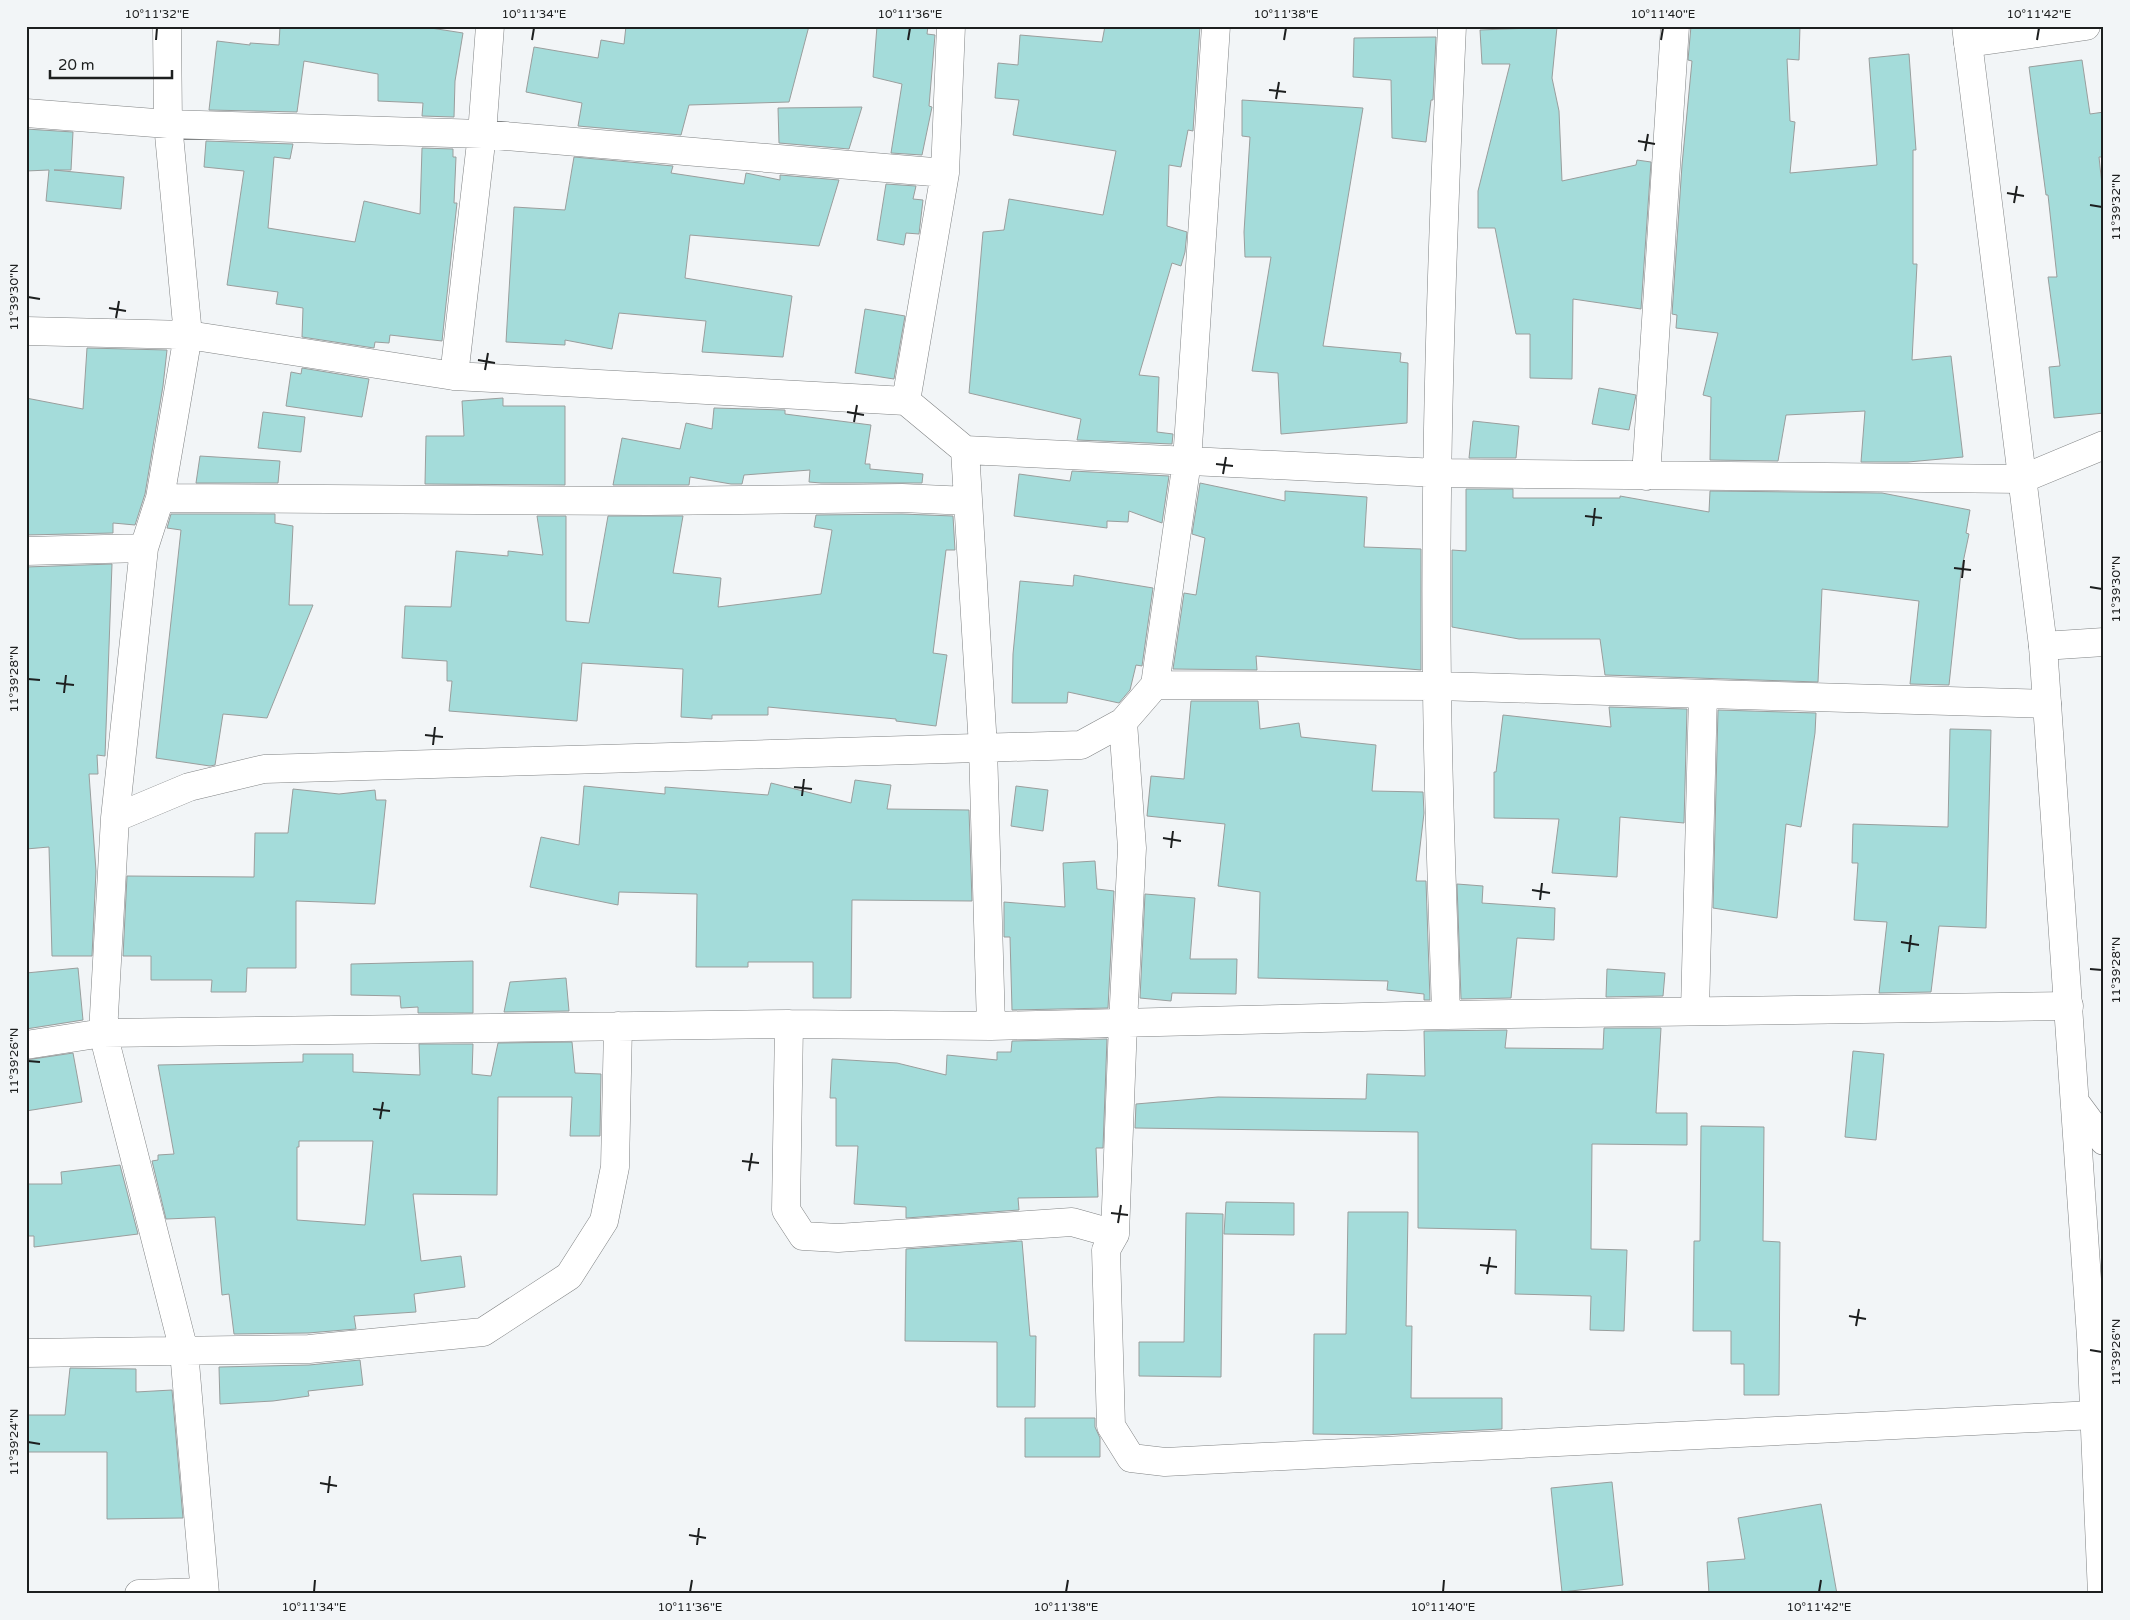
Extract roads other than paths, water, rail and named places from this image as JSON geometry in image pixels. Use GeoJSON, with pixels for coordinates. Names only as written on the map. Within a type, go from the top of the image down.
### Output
{"type":"FeatureCollection","features":[{"type":"Feature","properties":{"kind":"street"},"geometry":{"type":"LineString","coordinates":[[139,1594],[204,1593],[184,1351],[103,1034],[115,818],[144,548],[160,498],[188,335],[168,124],[167,26]]}},
{"type":"Feature","properties":{"kind":"street"},"geometry":{"type":"LineString","coordinates":[[454,376],[482,134],[490,26]]}},
{"type":"Feature","properties":{"kind":"street"},"geometry":{"type":"LineString","coordinates":[[906,401],[945,173],[951,26]]}},
{"type":"Feature","properties":{"kind":"street"},"geometry":{"type":"LineString","coordinates":[[115,818],[188,787],[264,769],[1081,745],[1123,722],[1155,684],[1188,461],[1216,26]]}},
{"type":"Feature","properties":{"kind":"street"},"geometry":{"type":"LineString","coordinates":[[1446,1015],[1437,686],[1438,473],[1452,26]]}},
{"type":"Feature","properties":{"kind":"street"},"geometry":{"type":"LineString","coordinates":[[1646,476],[1674,26]]}},
{"type":"Feature","properties":{"kind":"street"},"geometry":{"type":"LineString","coordinates":[[2086,26],[1967,35],[2043,646],[2091,1337],[2094,1415],[2101,1494],[2102,1594]]}},
{"type":"Feature","properties":{"kind":"street"},"geometry":{"type":"LineString","coordinates":[[26,113],[168,124],[482,134],[945,173]]}},
{"type":"Feature","properties":{"kind":"street"},"geometry":{"type":"LineString","coordinates":[[26,331],[188,335],[454,376],[906,401],[965,450],[1438,473],[2022,479],[2104,446]]}},
{"type":"Feature","properties":{"kind":"street"},"geometry":{"type":"LineString","coordinates":[[965,450],[983,747],[992,1026]]}},
{"type":"Feature","properties":{"kind":"street"},"geometry":{"type":"LineString","coordinates":[[160,498],[649,501],[902,498],[968,501]]}},
{"type":"Feature","properties":{"kind":"street"},"geometry":{"type":"LineString","coordinates":[[26,551],[144,548]]}},
{"type":"Feature","properties":{"kind":"street"},"geometry":{"type":"LineString","coordinates":[[2043,646],[2104,642]]}},
{"type":"Feature","properties":{"kind":"street"},"geometry":{"type":"LineString","coordinates":[[1155,684],[1437,686],[2047,704]]}},
{"type":"Feature","properties":{"kind":"street"},"geometry":{"type":"LineString","coordinates":[[1695,1011],[1703,694]]}},
{"type":"Feature","properties":{"kind":"street"},"geometry":{"type":"LineString","coordinates":[[1123,722],[1132,848],[1115,1234],[1106,1250],[1111,1426],[1131,1458],[1165,1462],[2094,1415]]}},
{"type":"Feature","properties":{"kind":"street"},"geometry":{"type":"LineString","coordinates":[[26,1045],[103,1034],[789,1024],[992,1026],[1446,1015],[2069,1006]]}},
{"type":"Feature","properties":{"kind":"street"},"geometry":{"type":"LineString","coordinates":[[789,1024],[786,1210],[803,1236],[838,1238],[1072,1222],[1115,1234]]}},
{"type":"Feature","properties":{"kind":"street"},"geometry":{"type":"LineString","coordinates":[[26,1353],[309,1349],[483,1332],[569,1276],[604,1221],[613,1176],[618,1026]]}},
{"type":"Feature","properties":{"kind":"street"},"geometry":{"type":"LineString","coordinates":[[2075,1102],[2104,1141]]}}]}
